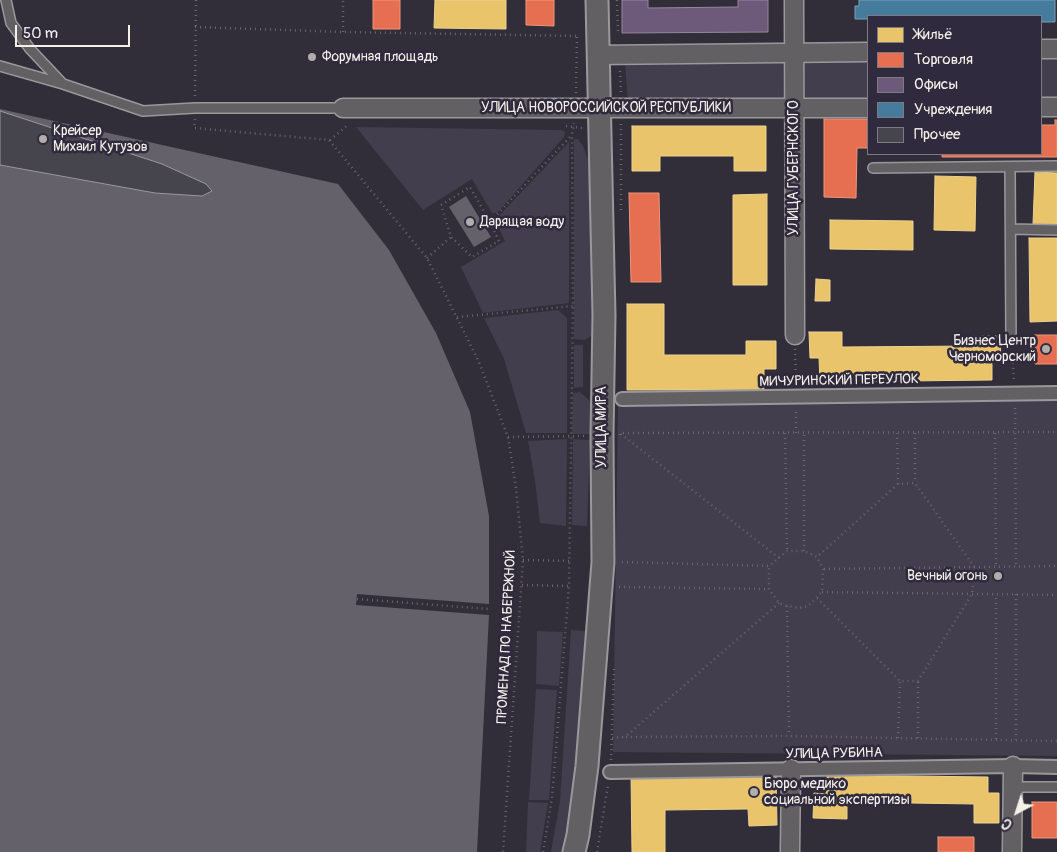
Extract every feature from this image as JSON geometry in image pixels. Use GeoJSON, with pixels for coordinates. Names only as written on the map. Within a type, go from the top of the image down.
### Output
{"type":"FeatureCollection","features":[{"type":"Feature","properties":{"kind":"street","name":"УЛИЦА МИРА"},"geometry":{"type":"LineString","coordinates":[[574,852],[587,766],[614,437],[604,315],[598,108],[590,43],[597,0]]}},
{"type":"Feature","properties":{"kind":"street","name":"УЛИЦА ГУБЕРНСКОГО"},"geometry":{"type":"LineString","coordinates":[[794,0],[795,336]]}},
{"type":"Feature","properties":{"kind":"street"},"geometry":{"type":"LineString","coordinates":[[590,43],[794,53],[867,52]]}},
{"type":"Feature","properties":{"kind":"street"},"geometry":{"type":"LineString","coordinates":[[1042,49],[1057,49]]}},
{"type":"Feature","properties":{"kind":"street"},"geometry":{"type":"LineString","coordinates":[[1042,107],[1057,107]]}},
{"type":"Feature","properties":{"kind":"street","name":"УЛИЦА НОВОРОССИЙСКОЙ РЕСПУБЛИКИ"},"geometry":{"type":"LineString","coordinates":[[344,108],[867,108]]}},
{"type":"Feature","properties":{"kind":"street","name":"МИЧУРИНСКИЙ ПЕРЕУЛОК"},"geometry":{"type":"LineString","coordinates":[[622,399],[1057,393]]}},
{"type":"Feature","properties":{"kind":"street"},"geometry":{"type":"LineString","coordinates":[[1012,852],[1014,766]]}},
{"type":"Feature","properties":{"kind":"street","name":"УЛИЦА РУБИНА"},"geometry":{"type":"LineString","coordinates":[[610,772],[1014,766],[1057,768]]}},
{"type":"Feature","properties":{"kind":"street"},"geometry":{"type":"LineString","coordinates":[[790,852],[791,770]]}},
{"type":"Feature","properties":{"kind":"lane"},"geometry":{"type":"LineString","coordinates":[[6,0],[11,23],[30,49],[63,84]]}},
{"type":"Feature","properties":{"kind":"lane"},"geometry":{"type":"LineString","coordinates":[[0,66],[63,84],[143,111],[195,108],[344,108]]}},
{"type":"Feature","properties":{"kind":"lane"},"geometry":{"type":"LineString","coordinates":[[873,168],[1057,166]]}},
{"type":"Feature","properties":{"kind":"lane"},"geometry":{"type":"LineString","coordinates":[[1010,167],[1011,341]]}},
{"type":"Feature","properties":{"kind":"lane"},"geometry":{"type":"LineString","coordinates":[[1011,229],[1057,230]]}},
{"type":"Feature","properties":{"kind":"lane"},"geometry":{"type":"LineString","coordinates":[[1013,787],[1057,787]]}},
{"type":"Feature","properties":{"kind":"path","name":"ПРОМЕНАД ПО НАБЕРЕЖНОЙ"},"geometry":{"type":"LineString","coordinates":[[196,0],[194,128],[329,140],[427,258],[478,360],[508,437],[516,488],[523,560],[503,852]]}},
{"type":"Feature","properties":{"kind":"path"},"geometry":{"type":"LineString","coordinates":[[343,0],[343,32]]}},
{"type":"Feature","properties":{"kind":"path"},"geometry":{"type":"LineString","coordinates":[[195,27],[590,43],[576,100],[572,135],[573,306],[570,436],[570,586],[552,798],[542,852]]}},
{"type":"Feature","properties":{"kind":"path"},"geometry":{"type":"LineString","coordinates":[[490,222],[572,135]]}},
{"type":"Feature","properties":{"kind":"path"},"geometry":{"type":"LineString","coordinates":[[470,188],[490,222],[499,241],[472,257],[451,237],[441,205],[470,188]]}},
{"type":"Feature","properties":{"kind":"path"},"geometry":{"type":"LineString","coordinates":[[427,258],[451,237]]}},
{"type":"Feature","properties":{"kind":"path"},"geometry":{"type":"LineString","coordinates":[[456,317],[573,306]]}},
{"type":"Feature","properties":{"kind":"path"},"geometry":{"type":"LineString","coordinates":[[1016,432],[1016,566]]}},
{"type":"Feature","properties":{"kind":"path"},"geometry":{"type":"LineString","coordinates":[[508,437],[1057,432]]}},
{"type":"Feature","properties":{"kind":"path"},"geometry":{"type":"LineString","coordinates":[[785,433],[787,551]]}},
{"type":"Feature","properties":{"kind":"path"},"geometry":{"type":"LineString","coordinates":[[804,433],[804,550]]}},
{"type":"Feature","properties":{"kind":"path"},"geometry":{"type":"LineString","coordinates":[[896,433],[898,484]]}},
{"type":"Feature","properties":{"kind":"path"},"geometry":{"type":"LineString","coordinates":[[915,433],[915,483],[975,568],[972,594],[918,681],[918,738]]}},
{"type":"Feature","properties":{"kind":"path"},"geometry":{"type":"LineString","coordinates":[[995,433],[996,567]]}},
{"type":"Feature","properties":{"kind":"path"},"geometry":{"type":"LineString","coordinates":[[614,437],[779,558]]}},
{"type":"Feature","properties":{"kind":"path"},"geometry":{"type":"LineString","coordinates":[[818,558],[898,484],[915,483]]}},
{"type":"Feature","properties":{"kind":"path"},"geometry":{"type":"LineString","coordinates":[[618,562],[769,566],[787,551],[804,550],[818,558],[823,569],[822,592],[808,606],[799,608],[779,603],[769,589],[769,566]]}},
{"type":"Feature","properties":{"kind":"path"},"geometry":{"type":"LineString","coordinates":[[523,560],[570,561]]}},
{"type":"Feature","properties":{"kind":"path"},"geometry":{"type":"LineString","coordinates":[[823,569],[1057,566]]}},
{"type":"Feature","properties":{"kind":"path"},"geometry":{"type":"LineString","coordinates":[[522,585],[570,586]]}},
{"type":"Feature","properties":{"kind":"path"},"geometry":{"type":"LineString","coordinates":[[617,587],[769,589]]}},
{"type":"Feature","properties":{"kind":"path"},"geometry":{"type":"LineString","coordinates":[[822,592],[1057,595]]}},
{"type":"Feature","properties":{"kind":"path"},"geometry":{"type":"LineString","coordinates":[[1016,594],[1016,740]]}},
{"type":"Feature","properties":{"kind":"path"},"geometry":{"type":"LineString","coordinates":[[996,595],[996,739]]}},
{"type":"Feature","properties":{"kind":"path"},"geometry":{"type":"LineString","coordinates":[[817,598],[900,681],[918,681]]}},
{"type":"Feature","properties":{"kind":"path"},"geometry":{"type":"LineString","coordinates":[[357,599],[489,609]]}},
{"type":"Feature","properties":{"kind":"path"},"geometry":{"type":"LineString","coordinates":[[625,736],[779,603]]}},
{"type":"Feature","properties":{"kind":"path"},"geometry":{"type":"LineString","coordinates":[[787,606],[789,736]]}},
{"type":"Feature","properties":{"kind":"path"},"geometry":{"type":"LineString","coordinates":[[597,852],[610,772],[615,662]]}},
{"type":"Feature","properties":{"kind":"path"},"geometry":{"type":"LineString","coordinates":[[898,738],[900,681]]}},
{"type":"Feature","properties":{"kind":"path"},"geometry":{"type":"LineString","coordinates":[[612,738],[625,736],[789,736],[1057,741]]}},
{"type":"Feature","properties":{"kind":"shaded area"},"geometry":{"type":"Polygon","coordinates":[[[1042,56],[1057,56],[1057,104],[1042,104],[1042,56]]]}},
{"type":"Feature","properties":{"kind":"shaded area"},"geometry":{"type":"Polygon","coordinates":[[[867,58],[867,104],[803,104],[802,59],[867,58]]]}},
{"type":"Feature","properties":{"kind":"shaded area"},"geometry":{"type":"Polygon","coordinates":[[[786,61],[785,103],[628,102],[625,62],[786,61]]]}},
{"type":"Feature","properties":{"kind":"shaded area"},"geometry":{"type":"Polygon","coordinates":[[[0,109],[338,184],[389,250],[436,333],[470,412],[489,516],[489,615],[477,852],[0,852],[0,109]]]}},
{"type":"Feature","properties":{"kind":"shaded area"},"geometry":{"type":"Polygon","coordinates":[[[356,127],[561,130],[565,132],[564,137],[497,213],[492,213],[472,179],[423,210],[356,127]]]}},
{"type":"Feature","properties":{"kind":"shaded area"},"geometry":{"type":"Polygon","coordinates":[[[574,139],[578,139],[583,146],[589,162],[590,172],[595,333],[585,340],[574,339],[574,139]]]}},
{"type":"Feature","properties":{"kind":"shaded area"},"geometry":{"type":"Polygon","coordinates":[[[569,142],[569,303],[483,313],[461,267],[505,241],[495,220],[569,142]]]}},
{"type":"Feature","properties":{"kind":"shaded area","name":"Дарящая воду"},"geometry":{"type":"Polygon","coordinates":[[[466,196],[491,237],[474,247],[449,207],[466,196]]]}},
{"type":"Feature","properties":{"kind":"shaded area"},"geometry":{"type":"Polygon","coordinates":[[[558,310],[567,318],[567,433],[526,433],[504,359],[484,318],[558,310]]]}},
{"type":"Feature","properties":{"kind":"shaded area"},"geometry":{"type":"Polygon","coordinates":[[[574,345],[583,345],[583,387],[574,388],[574,345]]]}},
{"type":"Feature","properties":{"kind":"shaded area"},"geometry":{"type":"Polygon","coordinates":[[[580,392],[592,403],[590,434],[572,434],[573,393],[580,392]]]}},
{"type":"Feature","properties":{"kind":"shaded area"},"geometry":{"type":"Polygon","coordinates":[[[1057,400],[1057,756],[613,752],[618,404],[1057,400]]]}},
{"type":"Feature","properties":{"kind":"shaded area"},"geometry":{"type":"Polygon","coordinates":[[[567,439],[566,526],[540,523],[528,441],[567,439]]]}},
{"type":"Feature","properties":{"kind":"shaded area"},"geometry":{"type":"Polygon","coordinates":[[[573,439],[590,440],[587,526],[572,525],[573,439]]]}},
{"type":"Feature","properties":{"kind":"shaded area"},"geometry":{"type":"Polygon","coordinates":[[[571,630],[586,631],[576,802],[566,852],[551,852],[560,801],[571,630]]]}},
{"type":"Feature","properties":{"kind":"shaded area"},"geometry":{"type":"Polygon","coordinates":[[[537,631],[563,632],[559,686],[536,684],[537,631]]]}},
{"type":"Feature","properties":{"kind":"shaded area"},"geometry":{"type":"Polygon","coordinates":[[[536,689],[557,690],[549,800],[529,800],[536,689]]]}},
{"type":"Feature","properties":{"kind":"shaded area"},"geometry":{"type":"Polygon","coordinates":[[[528,802],[548,803],[540,852],[526,852],[528,802]]]}},
{"type":"Feature","properties":{"kind":"pier"},"geometry":{"type":"Polygon","coordinates":[[[357,594],[489,604],[489,615],[356,605],[357,594]]]}},
{"type":"Feature","properties":{"kind":"building: Жильё"},"geometry":{"type":"Polygon","coordinates":[[[435,0],[506,0],[506,29],[434,28],[435,0]]]}},
{"type":"Feature","properties":{"kind":"building: Жильё"},"geometry":{"type":"Polygon","coordinates":[[[632,126],[766,126],[766,171],[734,171],[734,156],[660,156],[660,171],[632,171],[632,126]]]}},
{"type":"Feature","properties":{"kind":"building: Жильё"},"geometry":{"type":"Polygon","coordinates":[[[1035,172],[1057,173],[1057,225],[1033,224],[1035,172]]]}},
{"type":"Feature","properties":{"kind":"building: Жильё"},"geometry":{"type":"Polygon","coordinates":[[[935,176],[976,177],[975,231],[934,230],[935,176]]]}},
{"type":"Feature","properties":{"kind":"building: Жильё"},"geometry":{"type":"Polygon","coordinates":[[[767,194],[767,285],[733,285],[733,195],[767,194]]]}},
{"type":"Feature","properties":{"kind":"building: Жильё"},"geometry":{"type":"Polygon","coordinates":[[[830,220],[913,221],[913,250],[830,249],[830,220]]]}},
{"type":"Feature","properties":{"kind":"building: Жильё"},"geometry":{"type":"Polygon","coordinates":[[[1029,238],[1057,238],[1057,321],[1030,322],[1029,238]]]}},
{"type":"Feature","properties":{"kind":"building: Жильё"},"geometry":{"type":"Polygon","coordinates":[[[816,279],[830,280],[830,301],[815,301],[816,279]]]}},
{"type":"Feature","properties":{"kind":"building: Жильё"},"geometry":{"type":"Polygon","coordinates":[[[627,304],[664,304],[664,355],[746,355],[746,341],[776,341],[776,369],[764,369],[764,390],[627,390],[627,304]]]}},
{"type":"Feature","properties":{"kind":"building: Жильё"},"geometry":{"type":"Polygon","coordinates":[[[809,332],[842,332],[842,347],[973,346],[972,336],[1000,336],[1001,360],[992,360],[992,380],[820,382],[819,358],[810,358],[809,332]]]}},
{"type":"Feature","properties":{"kind":"building: Жильё"},"geometry":{"type":"Polygon","coordinates":[[[776,775],[777,825],[749,826],[748,809],[665,810],[665,852],[632,852],[631,776],[776,775]]]}},
{"type":"Feature","properties":{"kind":"building: Жильё"},"geometry":{"type":"Polygon","coordinates":[[[827,775],[988,777],[988,793],[999,793],[999,823],[974,823],[974,804],[847,802],[847,819],[813,818],[814,793],[826,794],[827,775]]]}},
{"type":"Feature","properties":{"kind":"building: Торговля"},"geometry":{"type":"Polygon","coordinates":[[[373,0],[400,0],[400,29],[373,29],[373,0]]]}},
{"type":"Feature","properties":{"kind":"building: Торговля"},"geometry":{"type":"Polygon","coordinates":[[[526,0],[554,0],[554,26],[526,25],[526,0]]]}},
{"type":"Feature","properties":{"kind":"building: Торговля"},"geometry":{"type":"Polygon","coordinates":[[[824,119],[867,119],[867,148],[857,148],[856,198],[824,197],[824,119]]]}},
{"type":"Feature","properties":{"kind":"building: Торговля"},"geometry":{"type":"Polygon","coordinates":[[[1055,120],[1057,120],[1057,157],[942,157],[942,155],[1042,155],[1042,125],[1055,125],[1055,120]]]}},
{"type":"Feature","properties":{"kind":"building: Торговля"},"geometry":{"type":"Polygon","coordinates":[[[629,193],[659,193],[661,282],[631,282],[629,193]]]}},
{"type":"Feature","properties":{"kind":"building: Торговля","name":"Бизнес Центр Черноморский"},"geometry":{"type":"Polygon","coordinates":[[[1035,335],[1057,335],[1057,364],[1035,364],[1035,335]]]}},
{"type":"Feature","properties":{"kind":"building: Торговля"},"geometry":{"type":"Polygon","coordinates":[[[1032,802],[1057,802],[1057,838],[1032,838],[1032,802]]]}},
{"type":"Feature","properties":{"kind":"building: Торговля"},"geometry":{"type":"Polygon","coordinates":[[[938,837],[974,837],[974,852],[938,852],[938,837]]]}},
{"type":"Feature","properties":{"kind":"building: Офисы"},"geometry":{"type":"Polygon","coordinates":[[[622,0],[648,0],[648,8],[738,7],[738,0],[768,0],[768,32],[622,33],[622,0]]]}},
{"type":"Feature","properties":{"kind":"building: Учреждения"},"geometry":{"type":"Polygon","coordinates":[[[859,0],[1055,0],[1055,22],[1042,22],[1042,15],[867,15],[867,19],[855,19],[855,6],[859,6],[859,0]]]}},
{"type":"Feature","properties":{"kind":"building: Прочее","name":"Крейсер Михаил Кутузов"},"geometry":{"type":"Polygon","coordinates":[[[0,111],[162,164],[206,184],[212,191],[202,196],[155,193],[0,165],[0,111]]]}},
{"type":"Feature","properties":{"kind":"place","name":"Форумная площадь"},"geometry":{"type":"Point","coordinates":[312,57]}},
{"type":"Feature","properties":{"kind":"place","name":"Крейсер Михаил Кутузов"},"geometry":{"type":"Point","coordinates":[43,139]}},
{"type":"Feature","properties":{"kind":"place","name":"Дарящая воду"},"geometry":{"type":"Point","coordinates":[470,222]}},
{"type":"Feature","properties":{"kind":"place","name":"Бизнес Центр Черноморский"},"geometry":{"type":"Point","coordinates":[1046,349]}},
{"type":"Feature","properties":{"kind":"place","name":"Вечный огонь"},"geometry":{"type":"Point","coordinates":[998,576]}},
{"type":"Feature","properties":{"kind":"place","name":"Бюро медико социальной экспертизы"},"geometry":{"type":"Point","coordinates":[754,792]}}]}
